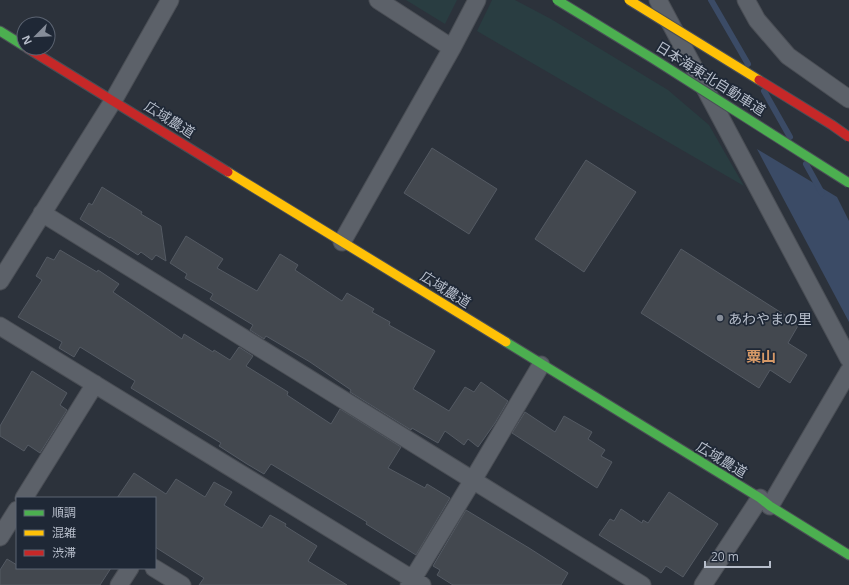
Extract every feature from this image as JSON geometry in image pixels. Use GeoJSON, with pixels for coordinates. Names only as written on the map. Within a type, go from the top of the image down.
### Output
{"type":"FeatureCollection","features":[{"type":"Feature","properties":{"kind":"main road","name":"日本海東北自動車道"},"geometry":{"type":"LineString","coordinates":[[557,0],[659,62],[849,183]]}},
{"type":"Feature","properties":{"kind":"main road","name":"日本海東北自動車道"},"geometry":{"type":"LineString","coordinates":[[629,0],[849,137]]}},
{"type":"Feature","properties":{"kind":"main road"},"geometry":{"type":"LineString","coordinates":[[0,31],[16,41]]}},
{"type":"Feature","properties":{"kind":"main road","name":"広域農道"},"geometry":{"type":"LineString","coordinates":[[41,56],[849,554]]}},
{"type":"Feature","properties":{"kind":"street"},"geometry":{"type":"LineString","coordinates":[[0,280],[113,101],[170,0]]}},
{"type":"Feature","properties":{"kind":"street"},"geometry":{"type":"LineString","coordinates":[[378,0],[452,48]]}},
{"type":"Feature","properties":{"kind":"street"},"geometry":{"type":"LineString","coordinates":[[342,242],[452,48],[477,0]]}},
{"type":"Feature","properties":{"kind":"street"},"geometry":{"type":"LineString","coordinates":[[658,0],[849,359]]}},
{"type":"Feature","properties":{"kind":"street"},"geometry":{"type":"LineString","coordinates":[[746,0],[757,20],[788,56],[849,98]]}},
{"type":"Feature","properties":{"kind":"street"},"geometry":{"type":"LineString","coordinates":[[42,213],[642,585]]}},
{"type":"Feature","properties":{"kind":"street"},"geometry":{"type":"LineString","coordinates":[[0,326],[415,583],[541,365]]}},
{"type":"Feature","properties":{"kind":"street"},"geometry":{"type":"LineString","coordinates":[[703,585],[765,502],[849,371]]}},
{"type":"Feature","properties":{"kind":"street"},"geometry":{"type":"LineString","coordinates":[[25,497],[95,384]]}},
{"type":"Feature","properties":{"kind":"street"},"geometry":{"type":"LineString","coordinates":[[0,538],[16,512]]}},
{"type":"Feature","properties":{"kind":"street"},"geometry":{"type":"LineString","coordinates":[[119,585],[129,569]]}},
{"type":"Feature","properties":{"kind":"street"},"geometry":{"type":"LineString","coordinates":[[156,569],[182,585]]}},
{"type":"Feature","properties":{"kind":"green space"},"geometry":{"type":"Polygon","coordinates":[[[406,0],[457,0],[445,24],[406,0]]]}},
{"type":"Feature","properties":{"kind":"green space"},"geometry":{"type":"Polygon","coordinates":[[[492,0],[515,0],[551,19],[668,90],[709,125],[744,186],[477,31],[492,0]]]}},
{"type":"Feature","properties":{"kind":"water"},"geometry":{"type":"Polygon","coordinates":[[[757,149],[837,197],[849,221],[849,322],[757,149]]]}},
{"type":"Feature","properties":{"kind":"building"},"geometry":{"type":"Polygon","coordinates":[[[432,148],[497,189],[469,234],[404,193],[432,148]]]}},
{"type":"Feature","properties":{"kind":"building"},"geometry":{"type":"Polygon","coordinates":[[[586,160],[636,192],[584,272],[535,239],[586,160]]]}},
{"type":"Feature","properties":{"kind":"building"},"geometry":{"type":"Polygon","coordinates":[[[102,187],[142,212],[141,214],[161,226],[166,261],[156,255],[152,260],[141,252],[138,255],[80,219],[89,203],[92,205],[102,187]]]}},
{"type":"Feature","properties":{"kind":"building"},"geometry":{"type":"Polygon","coordinates":[[[186,236],[223,259],[217,268],[257,291],[280,254],[298,265],[295,270],[342,301],[347,293],[374,309],[372,312],[390,322],[389,325],[435,351],[413,389],[449,411],[465,387],[474,392],[481,382],[508,401],[478,447],[468,439],[464,445],[445,431],[438,443],[412,428],[411,430],[350,392],[351,390],[310,362],[266,336],[264,339],[250,330],[253,325],[210,299],[213,294],[185,278],[187,274],[170,263],[186,236]]]}},
{"type":"Feature","properties":{"kind":"building","name":"あわやまの里"},"geometry":{"type":"Polygon","coordinates":[[[681,249],[799,324],[788,343],[807,355],[790,383],[770,370],[759,388],[641,313],[681,249]]]}},
{"type":"Feature","properties":{"kind":"building"},"geometry":{"type":"Polygon","coordinates":[[[60,250],[97,272],[98,270],[119,284],[113,292],[182,339],[184,334],[213,352],[214,350],[230,360],[239,347],[253,356],[246,366],[288,392],[287,395],[331,424],[340,409],[401,447],[388,468],[425,488],[427,484],[450,498],[416,555],[366,524],[367,522],[271,464],[264,474],[247,464],[219,446],[221,443],[131,388],[135,381],[80,347],[74,357],[59,348],[62,342],[18,317],[42,280],[36,276],[47,257],[54,260],[60,250]]]}},
{"type":"Feature","properties":{"kind":"building"},"geometry":{"type":"Polygon","coordinates":[[[32,371],[67,393],[60,405],[67,410],[40,453],[28,445],[24,451],[0,436],[0,426],[32,371]]]}},
{"type":"Feature","properties":{"kind":"building"},"geometry":{"type":"Polygon","coordinates":[[[525,412],[555,432],[564,416],[592,432],[588,439],[605,450],[601,456],[612,462],[597,488],[512,433],[525,412]]]}},
{"type":"Feature","properties":{"kind":"building"},"geometry":{"type":"Polygon","coordinates":[[[134,473],[166,494],[176,479],[205,497],[214,482],[232,492],[224,505],[262,528],[270,515],[286,524],[285,526],[317,546],[308,561],[347,585],[199,585],[204,578],[156,548],[156,497],[118,497],[134,473]]]}},
{"type":"Feature","properties":{"kind":"building"},"geometry":{"type":"Polygon","coordinates":[[[669,492],[718,524],[683,577],[666,566],[661,573],[599,535],[610,519],[614,521],[621,509],[642,523],[643,520],[648,523],[669,492]]]}},
{"type":"Feature","properties":{"kind":"building"},"geometry":{"type":"Polygon","coordinates":[[[466,510],[568,573],[561,585],[453,585],[437,575],[440,570],[433,566],[466,510]]]}},
{"type":"Feature","properties":{"kind":"building"},"geometry":{"type":"Polygon","coordinates":[[[7,559],[16,564],[16,569],[110,569],[100,585],[0,585],[0,570],[7,559]]]}},
{"type":"Feature","properties":{"kind":"waterway"},"geometry":{"type":"LineString","coordinates":[[711,0],[748,64]]}},
{"type":"Feature","properties":{"kind":"waterway"},"geometry":{"type":"LineString","coordinates":[[764,91],[790,137]]}},
{"type":"Feature","properties":{"kind":"waterway"},"geometry":{"type":"LineString","coordinates":[[806,164],[822,193]]}},
{"type":"Feature","properties":{"kind":"traffic: fast"},"geometry":{"type":"LineString","coordinates":[[557,0],[652,58],[849,183]]}},
{"type":"Feature","properties":{"kind":"traffic: fast"},"geometry":{"type":"LineString","coordinates":[[0,31],[16,41]]}},
{"type":"Feature","properties":{"kind":"traffic: fast"},"geometry":{"type":"LineString","coordinates":[[506,342],[760,498],[770,506],[849,555]]}},
{"type":"Feature","properties":{"kind":"traffic: slow"},"geometry":{"type":"LineString","coordinates":[[629,0],[759,80]]}},
{"type":"Feature","properties":{"kind":"traffic: slow"},"geometry":{"type":"LineString","coordinates":[[228,172],[506,342]]}},
{"type":"Feature","properties":{"kind":"traffic: jam"},"geometry":{"type":"LineString","coordinates":[[40,56],[228,172]]}},
{"type":"Feature","properties":{"kind":"traffic: jam"},"geometry":{"type":"LineString","coordinates":[[759,80],[849,137]]}},
{"type":"Feature","properties":{"kind":"place","name":"あわやまの里"},"geometry":{"type":"Point","coordinates":[720,318]}},
{"type":"Feature","properties":{"kind":"district","name":"粟山"},"geometry":{"type":"Point","coordinates":[761,356]}}]}
